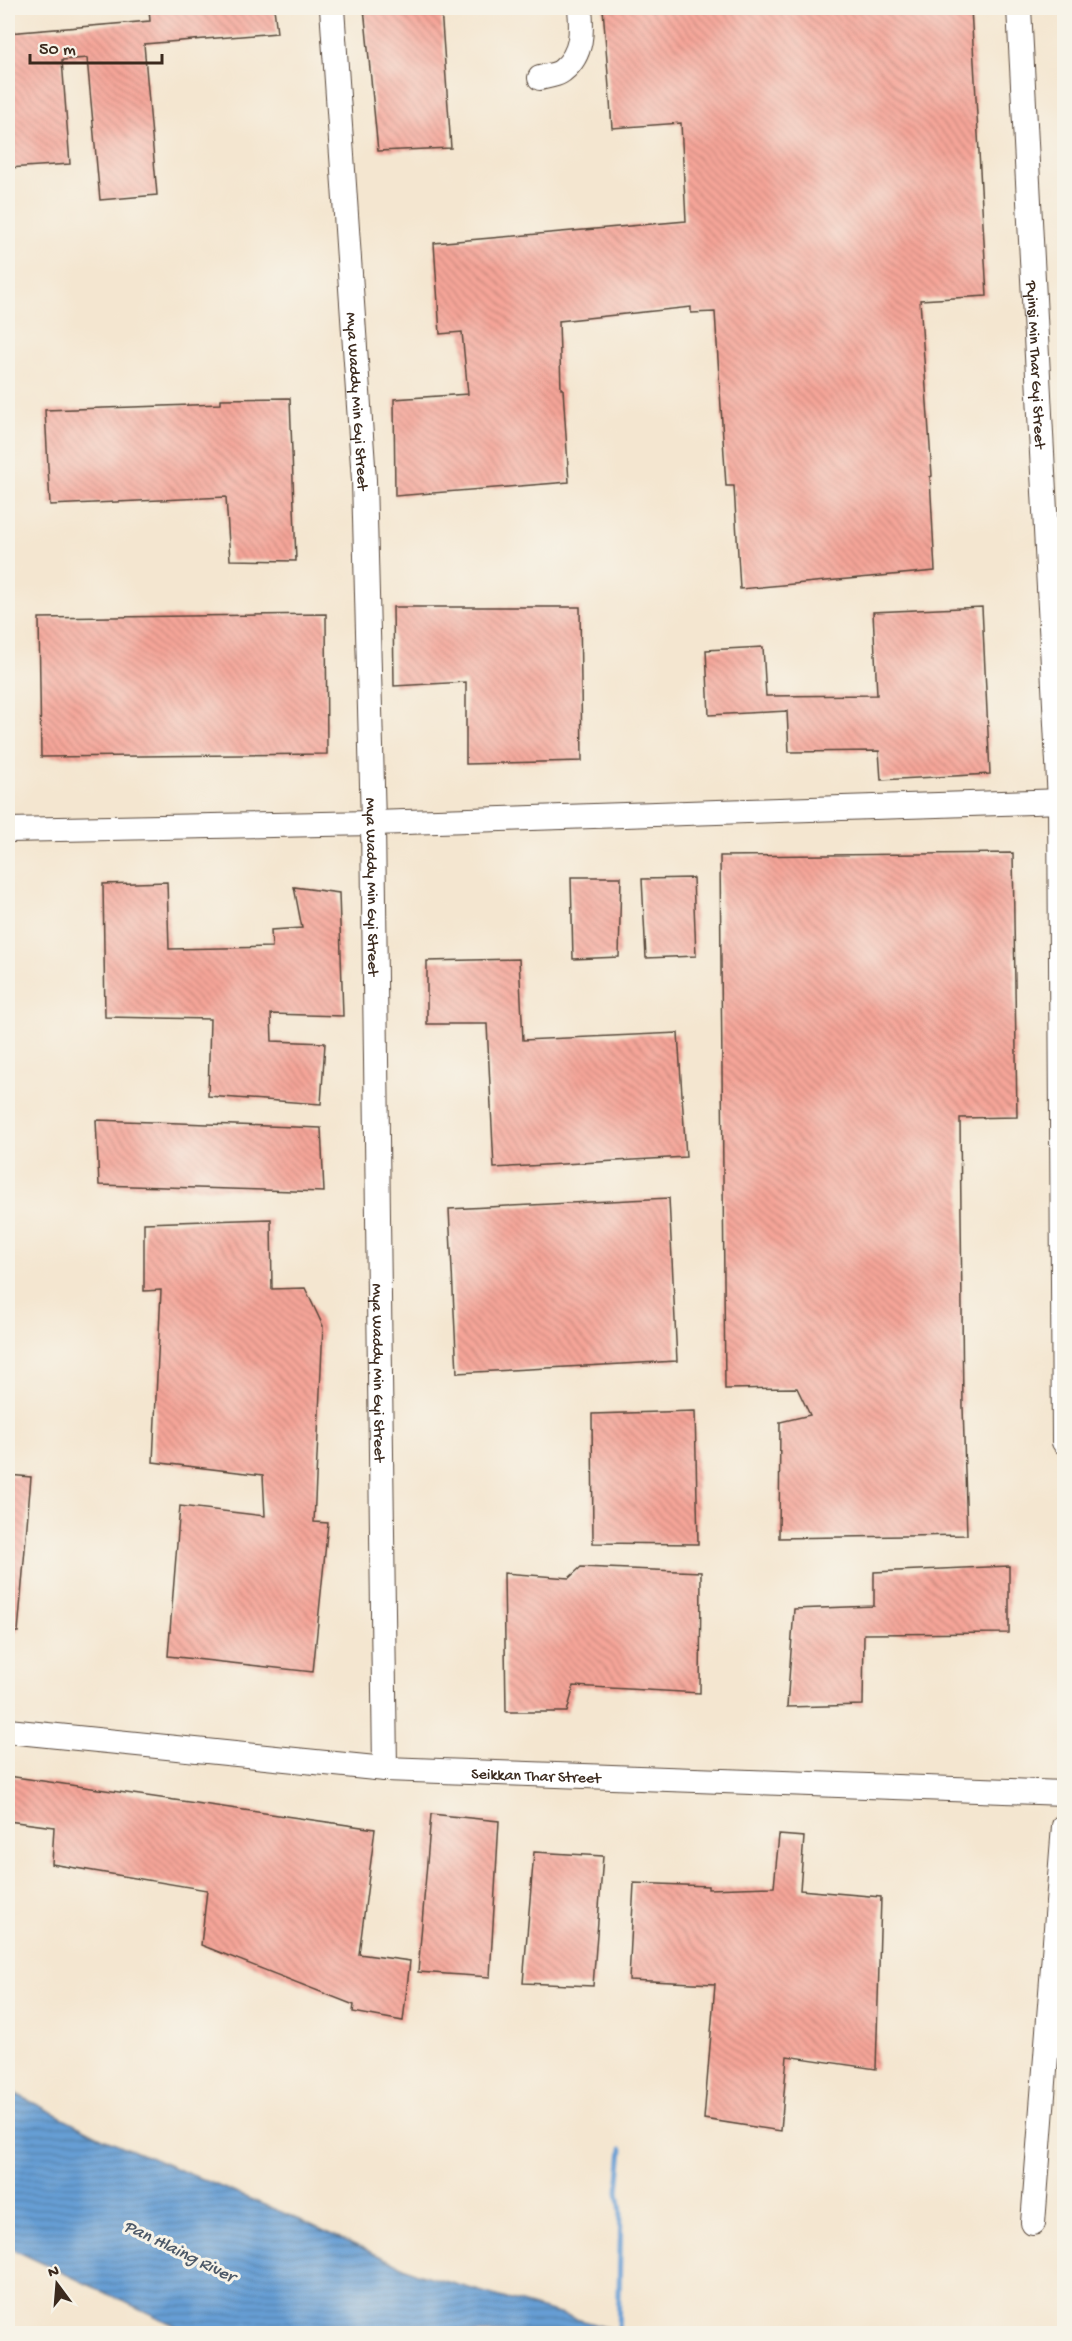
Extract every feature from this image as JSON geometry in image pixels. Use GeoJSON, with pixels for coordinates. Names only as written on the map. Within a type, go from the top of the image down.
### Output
{"type":"FeatureCollection","features":[{"type":"Feature","properties":{"kind":"street","name":"Mya Waddy Min Gyi Street"},"geometry":{"type":"LineString","coordinates":[[332,8],[364,480],[373,823],[385,1769]]}},
{"type":"Feature","properties":{"kind":"street"},"geometry":{"type":"LineString","coordinates":[[540,78],[563,71],[578,51],[582,30],[580,8]]}},
{"type":"Feature","properties":{"kind":"street","name":"Pyinsi Min Thar Gyi Street"},"geometry":{"type":"LineString","coordinates":[[1019,8],[1062,801],[1065,1442]]}},
{"type":"Feature","properties":{"kind":"street"},"geometry":{"type":"LineString","coordinates":[[8,830],[373,823],[1062,801]]}},
{"type":"Feature","properties":{"kind":"street","name":"Seikkan Thar Street"},"geometry":{"type":"LineString","coordinates":[[8,1731],[385,1769],[1065,1793]]}},
{"type":"Feature","properties":{"kind":"street"},"geometry":{"type":"LineString","coordinates":[[1033,2223],[1065,1826]]}},
{"type":"Feature","properties":{"kind":"water","name":"Pan Hlaing River"},"geometry":{"type":"Polygon","coordinates":[[[8,2090],[103,2138],[298,2219],[417,2273],[625,2333],[191,2333],[8,2247],[8,2090]]]}},
{"type":"Feature","properties":{"kind":"building"},"geometry":{"type":"Polygon","coordinates":[[[149,8],[274,8],[277,33],[144,44],[157,195],[100,200],[87,58],[62,60],[70,164],[8,168],[8,33],[150,21],[149,8]]]}},
{"type":"Feature","properties":{"kind":"building"},"geometry":{"type":"Polygon","coordinates":[[[364,8],[441,9],[451,148],[378,151],[364,8]]]}},
{"type":"Feature","properties":{"kind":"building"},"geometry":{"type":"Polygon","coordinates":[[[603,8],[971,8],[987,296],[920,300],[932,476],[930,477],[935,571],[740,589],[734,486],[726,486],[715,312],[691,313],[691,307],[559,321],[561,389],[563,389],[569,482],[395,496],[394,399],[468,394],[462,332],[440,334],[434,243],[686,221],[681,123],[612,128],[603,8]]]}},
{"type":"Feature","properties":{"kind":"building"},"geometry":{"type":"Polygon","coordinates":[[[290,398],[296,561],[230,560],[226,497],[50,505],[45,410],[221,404],[221,399],[290,398]]]}},
{"type":"Feature","properties":{"kind":"building"},"geometry":{"type":"Polygon","coordinates":[[[393,607],[580,607],[582,761],[466,764],[466,682],[394,686],[393,607]]]}},
{"type":"Feature","properties":{"kind":"building"},"geometry":{"type":"Polygon","coordinates":[[[982,607],[990,774],[881,780],[879,751],[789,752],[787,711],[709,715],[706,650],[763,647],[766,696],[877,695],[873,612],[982,607]]]}},
{"type":"Feature","properties":{"kind":"building"},"geometry":{"type":"Polygon","coordinates":[[[326,614],[327,754],[41,757],[39,618],[326,614]]]}},
{"type":"Feature","properties":{"kind":"building"},"geometry":{"type":"Polygon","coordinates":[[[1013,853],[1017,1117],[960,1118],[963,1407],[967,1535],[779,1538],[780,1422],[810,1415],[797,1388],[725,1389],[720,856],[1013,853]]]}},
{"type":"Feature","properties":{"kind":"building"},"geometry":{"type":"Polygon","coordinates":[[[571,877],[621,877],[619,957],[573,959],[571,877]]]}},
{"type":"Feature","properties":{"kind":"building"},"geometry":{"type":"Polygon","coordinates":[[[693,878],[696,956],[646,958],[642,879],[693,878]]]}},
{"type":"Feature","properties":{"kind":"building"},"geometry":{"type":"Polygon","coordinates":[[[167,882],[169,949],[272,947],[271,930],[302,928],[294,887],[339,893],[343,1016],[271,1014],[272,1041],[325,1043],[321,1104],[208,1096],[210,1019],[105,1017],[103,884],[167,882]]]}},
{"type":"Feature","properties":{"kind":"building"},"geometry":{"type":"Polygon","coordinates":[[[519,959],[523,1040],[678,1033],[686,1157],[494,1168],[487,1024],[427,1024],[427,961],[519,959]]]}},
{"type":"Feature","properties":{"kind":"building"},"geometry":{"type":"Polygon","coordinates":[[[96,1120],[321,1128],[324,1192],[99,1185],[96,1120]]]}},
{"type":"Feature","properties":{"kind":"building"},"geometry":{"type":"Polygon","coordinates":[[[669,1198],[677,1361],[457,1373],[449,1209],[669,1198]]]}},
{"type":"Feature","properties":{"kind":"building"},"geometry":{"type":"Polygon","coordinates":[[[271,1219],[272,1289],[305,1288],[323,1326],[314,1522],[328,1523],[313,1672],[168,1656],[180,1506],[265,1516],[263,1475],[153,1462],[161,1290],[144,1291],[144,1223],[271,1219]]]}},
{"type":"Feature","properties":{"kind":"building"},"geometry":{"type":"Polygon","coordinates":[[[695,1411],[698,1544],[593,1543],[592,1414],[695,1411]]]}},
{"type":"Feature","properties":{"kind":"building"},"geometry":{"type":"Polygon","coordinates":[[[8,1475],[31,1477],[18,1632],[8,1632],[8,1475]]]}},
{"type":"Feature","properties":{"kind":"building"},"geometry":{"type":"Polygon","coordinates":[[[1009,1566],[1009,1633],[864,1634],[863,1705],[787,1707],[794,1609],[874,1606],[874,1572],[1009,1566]]]}},
{"type":"Feature","properties":{"kind":"building"},"geometry":{"type":"Polygon","coordinates":[[[581,1567],[701,1572],[700,1693],[574,1686],[567,1712],[506,1712],[504,1573],[569,1578],[581,1567]]]}},
{"type":"Feature","properties":{"kind":"building"},"geometry":{"type":"Polygon","coordinates":[[[8,1776],[375,1829],[359,1954],[410,1961],[403,2021],[353,2012],[354,2005],[201,1945],[207,1890],[52,1864],[54,1827],[8,1821],[8,1776]]]}},
{"type":"Feature","properties":{"kind":"building"},"geometry":{"type":"Polygon","coordinates":[[[431,1814],[499,1821],[490,1977],[418,1972],[431,1814]]]}},
{"type":"Feature","properties":{"kind":"building"},"geometry":{"type":"Polygon","coordinates":[[[779,1835],[804,1837],[800,1890],[881,1897],[876,2069],[787,2056],[781,2131],[704,2119],[715,1984],[629,1980],[634,1883],[708,1886],[708,1889],[774,1887],[779,1835]]]}},
{"type":"Feature","properties":{"kind":"building"},"geometry":{"type":"Polygon","coordinates":[[[534,1852],[603,1856],[593,1986],[523,1983],[534,1852]]]}},
{"type":"Feature","properties":{"kind":"waterway"},"geometry":{"type":"LineString","coordinates":[[618,2334],[621,2212],[618,2191],[622,2149]]}}]}
